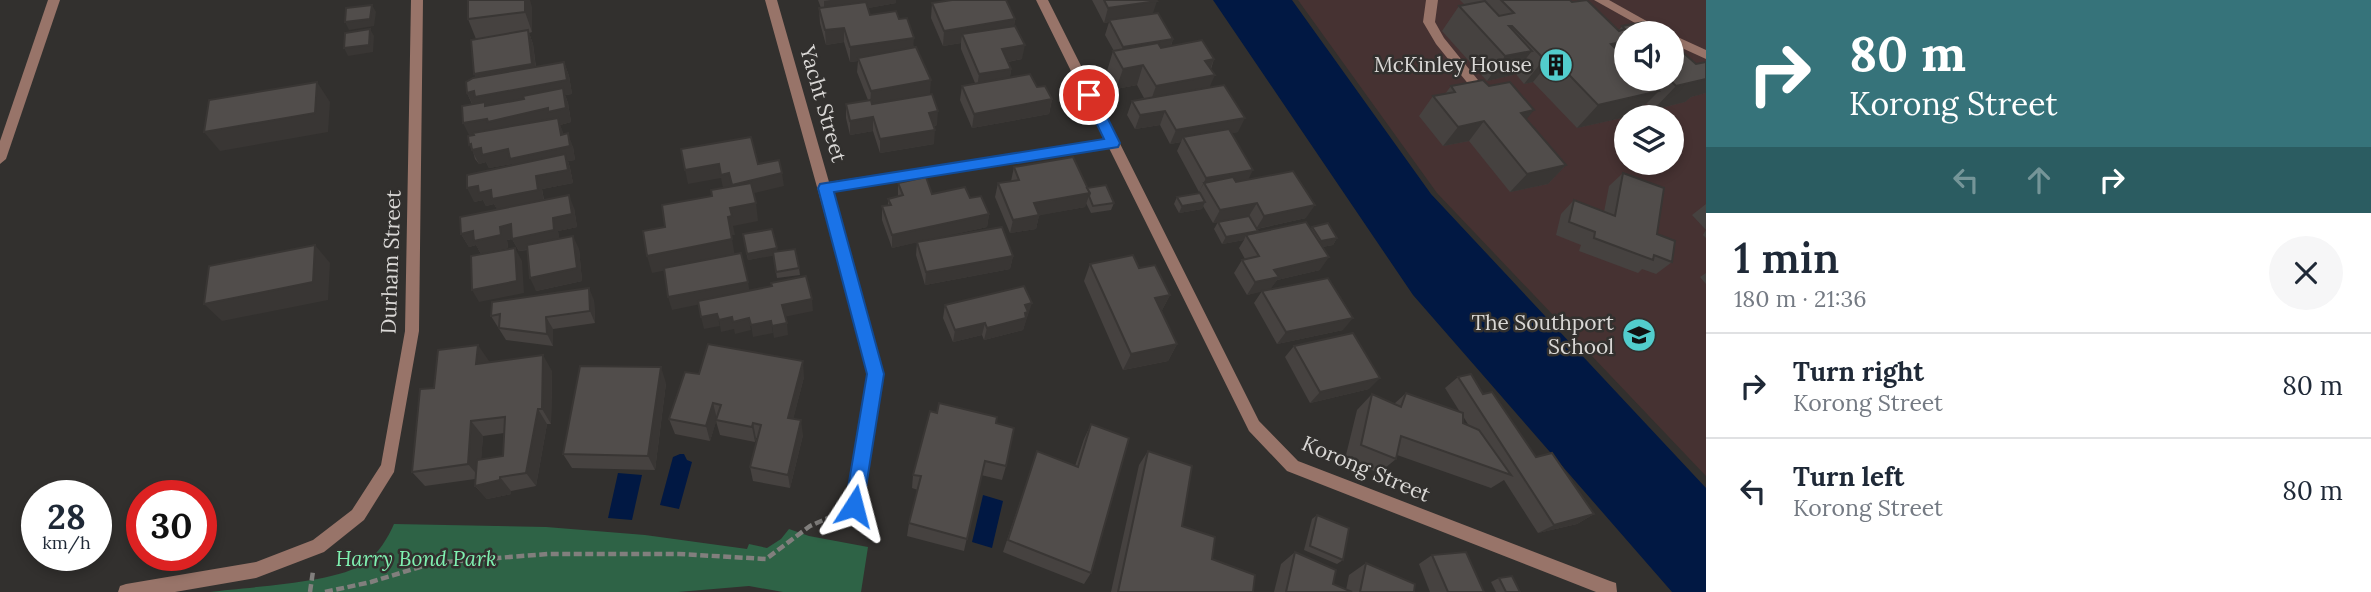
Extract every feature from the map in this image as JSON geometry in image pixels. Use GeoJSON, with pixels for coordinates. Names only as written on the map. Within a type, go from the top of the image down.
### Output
{"type":"FeatureCollection","features":[{"type":"Feature","properties":{"kind":"street"},"geometry":{"type":"LineString","coordinates":[[0,159],[54,0]]}},
{"type":"Feature","properties":{"kind":"street","name":"Durham Street"},"geometry":{"type":"LineString","coordinates":[[126,592],[256,570],[318,547],[358,515],[388,467],[412,331],[417,0]]}},
{"type":"Feature","properties":{"kind":"street","name":"Yacht Street"},"geometry":{"type":"LineString","coordinates":[[771,0],[876,374],[854,506]]}},
{"type":"Feature","properties":{"kind":"street","name":"Korong Street"},"geometry":{"type":"LineString","coordinates":[[1042,0],[1254,426],[1293,466],[1610,589]]}},
{"type":"Feature","properties":{"kind":"street"},"geometry":{"type":"LineString","coordinates":[[1432,0],[1429,22],[1473,89],[1492,85]]}},
{"type":"Feature","properties":{"kind":"street"},"geometry":{"type":"LineString","coordinates":[[1600,0],[1639,21]]}},
{"type":"Feature","properties":{"kind":"street"},"geometry":{"type":"LineString","coordinates":[[1684,44],[1706,55]]}},
{"type":"Feature","properties":{"kind":"street"},"geometry":{"type":"LineString","coordinates":[[825,188],[1113,143]]}},
{"type":"Feature","properties":{"kind":"path"},"geometry":{"type":"LineString","coordinates":[[325,592],[372,582],[433,563],[548,554],[667,554],[766,559],[810,526],[854,506]]}},
{"type":"Feature","properties":{"kind":"shaded area","name":"The Southport School"},"geometry":{"type":"Polygon","coordinates":[[[1298,0],[1706,0],[1706,476],[1437,193],[1298,0]]]}},
{"type":"Feature","properties":{"kind":"green space","name":"Harry Bond Park"},"geometry":{"type":"Polygon","coordinates":[[[394,524],[546,527],[645,535],[747,549],[749,544],[767,548],[781,539],[789,529],[809,536],[868,547],[861,592],[783,592],[749,586],[678,592],[210,592],[313,580],[352,570],[374,555],[394,524]]]}},
{"type":"Feature","properties":{"kind":"water"},"geometry":{"type":"Polygon","coordinates":[[[1213,0],[1292,0],[1431,194],[1706,488],[1706,592],[1672,592],[1413,295],[1213,0]]]}},
{"type":"Feature","properties":{"kind":"water"},"geometry":{"type":"Polygon","coordinates":[[[684,454],[687,460],[692,462],[679,509],[660,505],[673,457],[684,454]]]}},
{"type":"Feature","properties":{"kind":"water"},"geometry":{"type":"Polygon","coordinates":[[[618,473],[642,475],[632,520],[608,518],[618,473]]]}},
{"type":"Feature","properties":{"kind":"water"},"geometry":{"type":"Polygon","coordinates":[[[983,495],[1003,501],[992,548],[972,542],[983,495]]]}},
{"type":"Feature","properties":{"kind":"building"},"geometry":{"type":"Polygon","coordinates":[[[468,0],[525,0],[525,12],[468,19],[468,0]]]}},
{"type":"Feature","properties":{"kind":"building"},"geometry":{"type":"Polygon","coordinates":[[[952,0],[1006,0],[1015,19],[944,31],[932,3],[952,0]]]}},
{"type":"Feature","properties":{"kind":"building"},"geometry":{"type":"Polygon","coordinates":[[[1104,0],[1156,0],[1157,1],[1108,8],[1104,0]]]}},
{"type":"Feature","properties":{"kind":"building"},"geometry":{"type":"Polygon","coordinates":[[[1501,0],[1587,0],[1614,26],[1614,43],[1611,44],[1614,47],[1614,91],[1659,91],[1598,105],[1553,58],[1544,59],[1512,26],[1509,26],[1532,51],[1505,56],[1459,6],[1485,1],[1499,16],[1514,13],[1501,0]]]}},
{"type":"Feature","properties":{"kind":"building"},"geometry":{"type":"Polygon","coordinates":[[[866,2],[870,15],[896,11],[899,19],[907,18],[914,38],[850,47],[844,28],[825,30],[819,8],[866,2]]]}},
{"type":"Feature","properties":{"kind":"building"},"geometry":{"type":"Polygon","coordinates":[[[372,5],[370,19],[345,22],[346,8],[372,5]]]}},
{"type":"Feature","properties":{"kind":"building"},"geometry":{"type":"Polygon","coordinates":[[[1158,13],[1173,39],[1123,47],[1109,20],[1158,13]]]}},
{"type":"Feature","properties":{"kind":"building"},"geometry":{"type":"Polygon","coordinates":[[[1015,26],[1025,45],[1002,49],[1011,69],[979,74],[962,34],[1015,26]]]}},
{"type":"Feature","properties":{"kind":"building"},"geometry":{"type":"Polygon","coordinates":[[[370,29],[369,45],[344,48],[345,33],[370,29]]]}},
{"type":"Feature","properties":{"kind":"building"},"geometry":{"type":"Polygon","coordinates":[[[528,30],[532,64],[474,74],[471,40],[528,30]]]}},
{"type":"Feature","properties":{"kind":"building"},"geometry":{"type":"Polygon","coordinates":[[[1202,40],[1214,59],[1205,61],[1215,75],[1156,86],[1143,65],[1123,69],[1113,51],[1158,43],[1161,48],[1202,40]]]}},
{"type":"Feature","properties":{"kind":"building"},"geometry":{"type":"Polygon","coordinates":[[[916,47],[931,80],[871,91],[858,58],[916,47]]]}},
{"type":"Feature","properties":{"kind":"building"},"geometry":{"type":"Polygon","coordinates":[[[1684,53],[1696,64],[1706,62],[1706,79],[1684,84],[1684,53]]]}},
{"type":"Feature","properties":{"kind":"building"},"geometry":{"type":"Polygon","coordinates":[[[564,62],[567,80],[475,97],[474,91],[467,93],[466,82],[473,78],[564,62]]]}},
{"type":"Feature","properties":{"kind":"building"},"geometry":{"type":"Polygon","coordinates":[[[1030,74],[1037,87],[1045,86],[1052,99],[974,114],[962,86],[1030,74]]]}},
{"type":"Feature","properties":{"kind":"building"},"geometry":{"type":"Polygon","coordinates":[[[1483,80],[1489,86],[1510,82],[1534,110],[1521,113],[1566,165],[1527,174],[1484,121],[1458,127],[1433,96],[1455,92],[1451,86],[1483,80]]]}},
{"type":"Feature","properties":{"kind":"building"},"geometry":{"type":"Polygon","coordinates":[[[317,82],[315,113],[204,132],[209,100],[317,82]]]}},
{"type":"Feature","properties":{"kind":"building"},"geometry":{"type":"Polygon","coordinates":[[[1224,85],[1245,118],[1176,130],[1165,111],[1140,115],[1132,101],[1224,85]]]}},
{"type":"Feature","properties":{"kind":"building"},"geometry":{"type":"Polygon","coordinates":[[[563,88],[566,108],[548,112],[548,108],[488,122],[487,119],[463,123],[462,106],[485,102],[485,106],[563,88]]]}},
{"type":"Feature","properties":{"kind":"building"},"geometry":{"type":"Polygon","coordinates":[[[932,94],[938,111],[929,113],[935,130],[880,139],[873,117],[850,121],[846,104],[871,100],[872,104],[932,94]]]}},
{"type":"Feature","properties":{"kind":"building"},"geometry":{"type":"Polygon","coordinates":[[[558,118],[561,135],[568,133],[570,146],[510,159],[508,149],[482,155],[481,148],[472,150],[471,144],[469,145],[468,136],[474,135],[473,133],[558,118]]]}},
{"type":"Feature","properties":{"kind":"building"},"geometry":{"type":"Polygon","coordinates":[[[1229,129],[1253,170],[1206,178],[1183,137],[1229,129]]]}},
{"type":"Feature","properties":{"kind":"building"},"geometry":{"type":"Polygon","coordinates":[[[751,137],[758,164],[779,160],[782,173],[732,185],[729,173],[721,175],[719,164],[685,170],[681,149],[751,137]]]}},
{"type":"Feature","properties":{"kind":"building"},"geometry":{"type":"Polygon","coordinates":[[[565,154],[568,170],[536,176],[538,190],[492,199],[491,190],[479,193],[478,186],[467,188],[467,175],[565,154]]]}},
{"type":"Feature","properties":{"kind":"building"},"geometry":{"type":"Polygon","coordinates":[[[1073,157],[1090,193],[1034,203],[1039,215],[1013,220],[998,183],[1019,180],[1014,167],[1073,157]]]}},
{"type":"Feature","properties":{"kind":"building"},"geometry":{"type":"Polygon","coordinates":[[[1293,171],[1315,205],[1264,216],[1257,203],[1220,210],[1204,183],[1233,177],[1236,182],[1293,171]]]}},
{"type":"Feature","properties":{"kind":"building"},"geometry":{"type":"Polygon","coordinates":[[[1623,175],[1664,188],[1657,234],[1675,241],[1672,262],[1654,255],[1653,260],[1594,238],[1595,232],[1569,222],[1574,200],[1615,216],[1623,175]]]}},
{"type":"Feature","properties":{"kind":"building"},"geometry":{"type":"Polygon","coordinates":[[[926,177],[932,194],[965,187],[970,198],[981,196],[989,214],[892,235],[882,206],[891,205],[888,199],[903,195],[898,183],[926,177]]]}},
{"type":"Feature","properties":{"kind":"building"},"geometry":{"type":"Polygon","coordinates":[[[751,183],[756,203],[730,208],[732,216],[728,217],[732,239],[647,256],[643,231],[665,227],[662,205],[712,196],[711,190],[751,183]]]}},
{"type":"Feature","properties":{"kind":"building"},"geometry":{"type":"Polygon","coordinates":[[[1106,185],[1114,203],[1093,206],[1087,188],[1106,185]]]}},
{"type":"Feature","properties":{"kind":"building"},"geometry":{"type":"Polygon","coordinates":[[[1200,193],[1205,202],[1182,206],[1177,197],[1200,193]]]}},
{"type":"Feature","properties":{"kind":"building"},"geometry":{"type":"Polygon","coordinates":[[[569,195],[572,214],[553,218],[554,230],[512,239],[511,224],[500,227],[501,235],[474,241],[473,231],[461,234],[460,217],[569,195]]]}},
{"type":"Feature","properties":{"kind":"building"},"geometry":{"type":"Polygon","coordinates":[[[1249,216],[1258,231],[1226,237],[1218,222],[1249,216]]]}},
{"type":"Feature","properties":{"kind":"building"},"geometry":{"type":"Polygon","coordinates":[[[1306,222],[1329,257],[1274,270],[1279,277],[1255,282],[1242,260],[1259,256],[1246,235],[1306,222]]]}},
{"type":"Feature","properties":{"kind":"building"},"geometry":{"type":"Polygon","coordinates":[[[1328,223],[1337,238],[1321,241],[1312,227],[1328,223]]]}},
{"type":"Feature","properties":{"kind":"building"},"geometry":{"type":"Polygon","coordinates":[[[1002,227],[1013,256],[926,272],[917,242],[1002,227]]]}},
{"type":"Feature","properties":{"kind":"building"},"geometry":{"type":"Polygon","coordinates":[[[772,229],[777,248],[747,254],[743,234],[772,229]]]}},
{"type":"Feature","properties":{"kind":"building"},"geometry":{"type":"Polygon","coordinates":[[[573,236],[577,268],[530,278],[527,245],[573,236]]]}},
{"type":"Feature","properties":{"kind":"building"},"geometry":{"type":"Polygon","coordinates":[[[315,245],[313,282],[204,304],[209,266],[315,245]]]}},
{"type":"Feature","properties":{"kind":"building"},"geometry":{"type":"Polygon","coordinates":[[[515,248],[517,281],[472,290],[471,256],[515,248]]]}},
{"type":"Feature","properties":{"kind":"building"},"geometry":{"type":"Polygon","coordinates":[[[795,249],[799,268],[776,272],[773,252],[795,249]]]}},
{"type":"Feature","properties":{"kind":"building"},"geometry":{"type":"Polygon","coordinates":[[[741,253],[748,282],[668,297],[664,268],[741,253]]]}},
{"type":"Feature","properties":{"kind":"building"},"geometry":{"type":"Polygon","coordinates":[[[1133,255],[1139,268],[1155,265],[1170,295],[1155,298],[1177,344],[1131,354],[1090,264],[1133,255]]]}},
{"type":"Feature","properties":{"kind":"building"},"geometry":{"type":"Polygon","coordinates":[[[806,276],[812,299],[782,305],[787,323],[772,326],[771,321],[751,325],[749,318],[733,322],[732,317],[719,320],[717,314],[701,317],[698,301],[806,276]]]}},
{"type":"Feature","properties":{"kind":"building"},"geometry":{"type":"Polygon","coordinates":[[[1328,278],[1353,318],[1286,332],[1262,291],[1328,278]]]}},
{"type":"Feature","properties":{"kind":"building"},"geometry":{"type":"Polygon","coordinates":[[[1024,286],[1032,303],[1025,305],[1028,312],[1025,313],[1026,318],[987,328],[985,323],[955,330],[945,305],[1024,286]]]}},
{"type":"Feature","properties":{"kind":"building"},"geometry":{"type":"Polygon","coordinates":[[[589,288],[590,311],[546,317],[547,334],[499,328],[500,314],[491,316],[492,302],[589,288]]]}},
{"type":"Feature","properties":{"kind":"building"},"geometry":{"type":"Polygon","coordinates":[[[1353,333],[1380,378],[1320,392],[1294,346],[1353,333]]]}},
{"type":"Feature","properties":{"kind":"building"},"geometry":{"type":"Polygon","coordinates":[[[708,344],[803,361],[788,418],[801,420],[788,475],[750,467],[761,425],[753,423],[752,427],[716,420],[721,405],[713,403],[706,426],[669,419],[685,372],[699,374],[708,344]]]}},
{"type":"Feature","properties":{"kind":"building"},"geometry":{"type":"Polygon","coordinates":[[[478,345],[476,364],[543,355],[542,409],[538,409],[526,473],[500,477],[500,480],[475,486],[477,460],[503,456],[505,417],[471,421],[468,464],[412,472],[420,389],[434,388],[438,350],[478,345]]]}},
{"type":"Feature","properties":{"kind":"building"},"geometry":{"type":"Polygon","coordinates":[[[580,366],[661,367],[648,456],[563,454],[580,366]]]}},
{"type":"Feature","properties":{"kind":"building"},"geometry":{"type":"Polygon","coordinates":[[[1471,374],[1483,394],[1492,392],[1536,457],[1552,453],[1594,514],[1554,525],[1458,377],[1471,374]]]}},
{"type":"Feature","properties":{"kind":"building"},"geometry":{"type":"Polygon","coordinates":[[[1406,393],[1463,413],[1463,423],[1479,430],[1511,475],[1401,436],[1396,459],[1361,445],[1372,394],[1401,407],[1406,393]]]}},
{"type":"Feature","properties":{"kind":"building"},"geometry":{"type":"Polygon","coordinates":[[[939,403],[997,417],[996,423],[1014,428],[1006,466],[985,461],[967,539],[909,523],[921,476],[913,475],[930,411],[937,413],[939,403]]]}},
{"type":"Feature","properties":{"kind":"building"},"geometry":{"type":"Polygon","coordinates":[[[1091,424],[1129,438],[1091,573],[1008,540],[1037,451],[1078,467],[1091,424]]]}},
{"type":"Feature","properties":{"kind":"building"},"geometry":{"type":"Polygon","coordinates":[[[1148,451],[1192,466],[1182,526],[1215,537],[1212,559],[1255,575],[1253,592],[1118,592],[1148,451]]]}},
{"type":"Feature","properties":{"kind":"building"},"geometry":{"type":"Polygon","coordinates":[[[1317,515],[1349,528],[1343,560],[1310,546],[1317,515]]]}},
{"type":"Feature","properties":{"kind":"building"},"geometry":{"type":"Polygon","coordinates":[[[1295,552],[1336,570],[1333,584],[1352,592],[1286,592],[1295,552]]]}},
{"type":"Feature","properties":{"kind":"building"},"geometry":{"type":"Polygon","coordinates":[[[1466,552],[1484,592],[1448,592],[1432,555],[1466,552]]]}},
{"type":"Feature","properties":{"kind":"building"},"geometry":{"type":"Polygon","coordinates":[[[1366,563],[1415,584],[1414,592],[1360,592],[1366,563]]]}},
{"type":"Feature","properties":{"kind":"building"},"geometry":{"type":"Polygon","coordinates":[[[1512,576],[1520,592],[1506,592],[1499,578],[1512,576]]]}},
{"type":"Feature","properties":{"kind":"place","name":"McKinley House"},"geometry":{"type":"Point","coordinates":[1556,65]}},
{"type":"Feature","properties":{"kind":"place","name":"The Southport School"},"geometry":{"type":"Point","coordinates":[1639,335]}},
{"type":"Feature","properties":{"kind":"route"},"geometry":{"type":"LineString","coordinates":[[854,506],[876,374],[825,188],[1113,143],[1089,95]]}}]}
